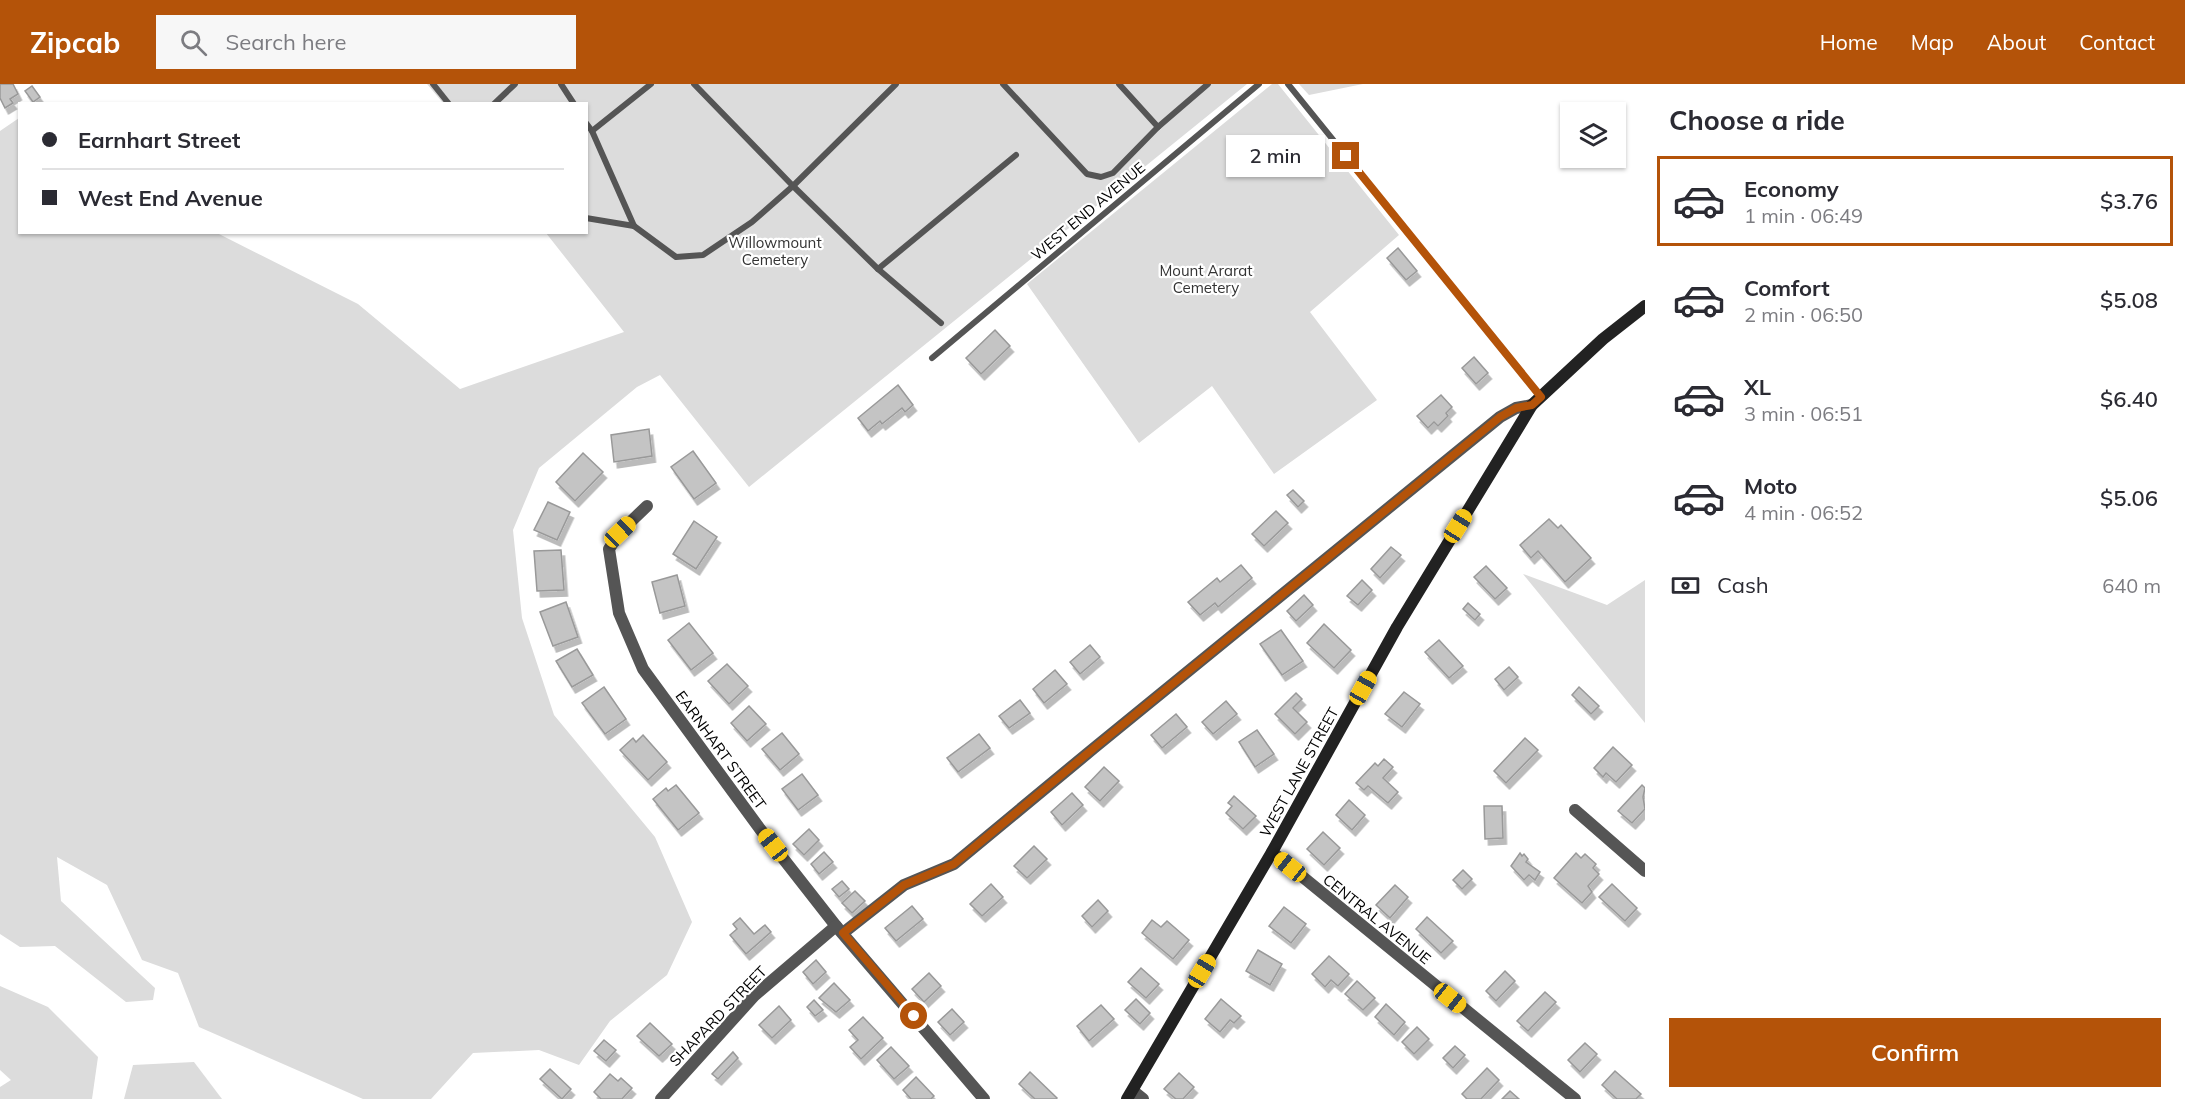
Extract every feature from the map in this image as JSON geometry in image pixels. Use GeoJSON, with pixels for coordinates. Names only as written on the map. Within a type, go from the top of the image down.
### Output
{"type":"FeatureCollection","features":[{"type":"Feature","properties":{"kind":"street","name":"WEST LANE STREET"},"geometry":{"type":"LineString","coordinates":[[1130,1095],[1272,852],[1397,627],[1537,401],[1603,339],[1645,306]]}},
{"type":"Feature","properties":{"kind":"street","name":"SHAPARD STREET"},"geometry":{"type":"LineString","coordinates":[[661,1099],[754,996],[840,929],[904,885],[954,864],[1500,417],[1516,408],[1537,401]]}},
{"type":"Feature","properties":{"kind":"street","name":"EARNHART STREET"},"geometry":{"type":"LineString","coordinates":[[647,506],[620,532],[609,549],[619,613],[643,669],[760,829],[840,929],[984,1099]]}},
{"type":"Feature","properties":{"kind":"street"},"geometry":{"type":"LineString","coordinates":[[1575,810],[1645,871]]}},
{"type":"Feature","properties":{"kind":"street","name":"CENTRAL AVENUE"},"geometry":{"type":"LineString","coordinates":[[1272,852],[1575,1099]]}},
{"type":"Feature","properties":{"kind":"street"},"geometry":{"type":"LineString","coordinates":[[1130,1095],[1143,1099]]}},
{"type":"Feature","properties":{"kind":"lane"},"geometry":{"type":"LineString","coordinates":[[433,84],[447,102]]}},
{"type":"Feature","properties":{"kind":"lane"},"geometry":{"type":"LineString","coordinates":[[496,102],[515,84]]}},
{"type":"Feature","properties":{"kind":"lane"},"geometry":{"type":"LineString","coordinates":[[561,84],[573,102]]}},
{"type":"Feature","properties":{"kind":"lane"},"geometry":{"type":"LineString","coordinates":[[592,131],[651,84]]}},
{"type":"Feature","properties":{"kind":"lane"},"geometry":{"type":"LineString","coordinates":[[694,84],[878,269],[941,323]]}},
{"type":"Feature","properties":{"kind":"lane"},"geometry":{"type":"LineString","coordinates":[[588,218],[634,226],[676,257],[703,255],[752,222],[793,186],[896,84]]}},
{"type":"Feature","properties":{"kind":"lane"},"geometry":{"type":"LineString","coordinates":[[1003,84],[1087,174],[1101,177],[1113,173],[1203,86]]}},
{"type":"Feature","properties":{"kind":"lane"},"geometry":{"type":"LineString","coordinates":[[1119,84],[1158,127]]}},
{"type":"Feature","properties":{"kind":"lane","name":"WEST END AVENUE"},"geometry":{"type":"LineString","coordinates":[[932,358],[1259,84]]}},
{"type":"Feature","properties":{"kind":"lane"},"geometry":{"type":"LineString","coordinates":[[1288,84],[1537,401]]}},
{"type":"Feature","properties":{"kind":"lane"},"geometry":{"type":"LineString","coordinates":[[588,126],[634,226]]}},
{"type":"Feature","properties":{"kind":"lane"},"geometry":{"type":"LineString","coordinates":[[878,269],[1016,155]]}},
{"type":"Feature","properties":{"kind":"green space","name":"Willowmount Cemetery"},"geometry":{"type":"Polygon","coordinates":[[[427,84],[1247,84],[749,487],[660,375],[637,387],[539,468],[513,530],[522,618],[554,715],[655,837],[692,922],[667,975],[610,1021],[579,1065],[539,1050],[473,1053],[431,1099],[363,1099],[199,1027],[178,973],[142,960],[107,885],[57,857],[61,901],[155,988],[153,1000],[126,1002],[55,946],[20,947],[0,934],[0,131],[18,119],[18,234],[219,234],[358,304],[460,389],[624,332],[547,234],[588,234],[588,102],[442,102],[427,84]]]}},
{"type":"Feature","properties":{"kind":"green space","name":"Mount Ararat Cemetery"},"geometry":{"type":"Polygon","coordinates":[[[1272,84],[1278,84],[1399,235],[1310,312],[1377,400],[1274,474],[1212,386],[1139,443],[1027,284],[1272,84]]]}},
{"type":"Feature","properties":{"kind":"green space"},"geometry":{"type":"Polygon","coordinates":[[[1299,84],[1363,84],[1309,95],[1299,84]]]}},
{"type":"Feature","properties":{"kind":"green space"},"geometry":{"type":"Polygon","coordinates":[[[1523,574],[1607,605],[1645,580],[1645,723],[1523,574]]]}},
{"type":"Feature","properties":{"kind":"green space"},"geometry":{"type":"Polygon","coordinates":[[[0,986],[48,1007],[98,1057],[92,1099],[0,1099],[0,1087],[11,1080],[0,1070],[0,986]]]}},
{"type":"Feature","properties":{"kind":"green space"},"geometry":{"type":"Polygon","coordinates":[[[194,1062],[222,1099],[124,1099],[133,1065],[194,1062]]]}},
{"type":"Feature","properties":{"kind":"building"},"geometry":{"type":"Polygon","coordinates":[[[0,84],[13,84],[18,94],[10,99],[13,103],[5,108],[0,98],[0,84]]]}},
{"type":"Feature","properties":{"kind":"building"},"geometry":{"type":"Polygon","coordinates":[[[32,86],[40,97],[33,102],[25,91],[32,86]]]}},
{"type":"Feature","properties":{"kind":"building"},"geometry":{"type":"Polygon","coordinates":[[[1398,248],[1417,271],[1406,280],[1387,258],[1398,248]]]}},
{"type":"Feature","properties":{"kind":"building"},"geometry":{"type":"Polygon","coordinates":[[[995,330],[1010,346],[981,374],[966,358],[995,330]]]}},
{"type":"Feature","properties":{"kind":"building"},"geometry":{"type":"Polygon","coordinates":[[[1474,357],[1488,373],[1476,384],[1462,368],[1474,357]]]}},
{"type":"Feature","properties":{"kind":"building"},"geometry":{"type":"Polygon","coordinates":[[[898,385],[913,405],[905,412],[902,408],[882,424],[880,421],[868,431],[858,418],[898,385]]]}},
{"type":"Feature","properties":{"kind":"building"},"geometry":{"type":"Polygon","coordinates":[[[1441,395],[1452,407],[1446,413],[1448,416],[1438,426],[1434,422],[1428,428],[1417,416],[1441,395]]]}},
{"type":"Feature","properties":{"kind":"building"},"geometry":{"type":"Polygon","coordinates":[[[649,429],[652,456],[614,462],[611,435],[649,429]]]}},
{"type":"Feature","properties":{"kind":"building"},"geometry":{"type":"Polygon","coordinates":[[[693,451],[716,483],[694,499],[671,467],[693,451]]]}},
{"type":"Feature","properties":{"kind":"building"},"geometry":{"type":"Polygon","coordinates":[[[583,453],[603,472],[575,501],[556,482],[583,453]]]}},
{"type":"Feature","properties":{"kind":"building"},"geometry":{"type":"Polygon","coordinates":[[[1293,490],[1304,501],[1298,507],[1287,495],[1293,490]]]}},
{"type":"Feature","properties":{"kind":"building"},"geometry":{"type":"Polygon","coordinates":[[[548,502],[570,512],[557,540],[534,530],[548,502]]]}},
{"type":"Feature","properties":{"kind":"building"},"geometry":{"type":"Polygon","coordinates":[[[1276,511],[1288,523],[1264,546],[1252,534],[1276,511]]]}},
{"type":"Feature","properties":{"kind":"building"},"geometry":{"type":"Polygon","coordinates":[[[1549,519],[1558,528],[1561,525],[1591,558],[1565,582],[1538,551],[1531,558],[1520,545],[1549,519]]]}},
{"type":"Feature","properties":{"kind":"building"},"geometry":{"type":"Polygon","coordinates":[[[694,521],[717,537],[696,569],[673,554],[694,521]]]}},
{"type":"Feature","properties":{"kind":"building"},"geometry":{"type":"Polygon","coordinates":[[[1391,547],[1401,555],[1380,578],[1371,569],[1391,547]]]}},
{"type":"Feature","properties":{"kind":"building"},"geometry":{"type":"Polygon","coordinates":[[[561,550],[564,590],[537,591],[534,551],[561,550]]]}},
{"type":"Feature","properties":{"kind":"building"},"geometry":{"type":"Polygon","coordinates":[[[1241,565],[1252,578],[1218,607],[1215,603],[1200,615],[1188,602],[1217,578],[1220,582],[1241,565]]]}},
{"type":"Feature","properties":{"kind":"building"},"geometry":{"type":"Polygon","coordinates":[[[1486,566],[1507,588],[1495,599],[1474,577],[1486,566]]]}},
{"type":"Feature","properties":{"kind":"building"},"geometry":{"type":"Polygon","coordinates":[[[677,575],[685,606],[660,613],[652,582],[677,575]]]}},
{"type":"Feature","properties":{"kind":"building"},"geometry":{"type":"Polygon","coordinates":[[[1362,580],[1372,590],[1358,605],[1347,596],[1362,580]]]}},
{"type":"Feature","properties":{"kind":"building"},"geometry":{"type":"Polygon","coordinates":[[[1304,595],[1313,605],[1296,621],[1287,611],[1304,595]]]}},
{"type":"Feature","properties":{"kind":"building"},"geometry":{"type":"Polygon","coordinates":[[[566,602],[578,637],[553,646],[540,612],[566,602]]]}},
{"type":"Feature","properties":{"kind":"building"},"geometry":{"type":"Polygon","coordinates":[[[1468,603],[1480,614],[1475,620],[1463,609],[1468,603]]]}},
{"type":"Feature","properties":{"kind":"building"},"geometry":{"type":"Polygon","coordinates":[[[689,623],[713,653],[691,670],[668,640],[689,623]]]}},
{"type":"Feature","properties":{"kind":"building"},"geometry":{"type":"Polygon","coordinates":[[[1324,624],[1351,650],[1334,668],[1307,643],[1324,624]]]}},
{"type":"Feature","properties":{"kind":"building"},"geometry":{"type":"Polygon","coordinates":[[[1281,630],[1303,661],[1282,675],[1260,644],[1281,630]]]}},
{"type":"Feature","properties":{"kind":"building"},"geometry":{"type":"Polygon","coordinates":[[[1439,640],[1463,666],[1449,678],[1425,652],[1439,640]]]}},
{"type":"Feature","properties":{"kind":"building"},"geometry":{"type":"Polygon","coordinates":[[[1090,645],[1100,657],[1080,674],[1070,662],[1090,645]]]}},
{"type":"Feature","properties":{"kind":"building"},"geometry":{"type":"Polygon","coordinates":[[[577,649],[593,675],[572,687],[556,661],[577,649]]]}},
{"type":"Feature","properties":{"kind":"building"},"geometry":{"type":"Polygon","coordinates":[[[727,664],[748,686],[729,704],[708,681],[727,664]]]}},
{"type":"Feature","properties":{"kind":"building"},"geometry":{"type":"Polygon","coordinates":[[[1509,667],[1518,677],[1504,690],[1495,679],[1509,667]]]}},
{"type":"Feature","properties":{"kind":"building"},"geometry":{"type":"Polygon","coordinates":[[[1055,670],[1067,684],[1044,703],[1033,689],[1055,670]]]}},
{"type":"Feature","properties":{"kind":"building"},"geometry":{"type":"Polygon","coordinates":[[[604,687],[626,719],[605,734],[582,703],[604,687]]]}},
{"type":"Feature","properties":{"kind":"building"},"geometry":{"type":"Polygon","coordinates":[[[1579,687],[1599,706],[1591,714],[1572,695],[1579,687]]]}},
{"type":"Feature","properties":{"kind":"building"},"geometry":{"type":"Polygon","coordinates":[[[1404,692],[1420,704],[1402,727],[1385,714],[1404,692]]]}},
{"type":"Feature","properties":{"kind":"building"},"geometry":{"type":"Polygon","coordinates":[[[1296,693],[1302,699],[1293,708],[1307,722],[1295,734],[1275,714],[1296,693]]]}},
{"type":"Feature","properties":{"kind":"building"},"geometry":{"type":"Polygon","coordinates":[[[1020,700],[1030,713],[1009,728],[999,716],[1020,700]]]}},
{"type":"Feature","properties":{"kind":"building"},"geometry":{"type":"Polygon","coordinates":[[[1226,701],[1237,714],[1213,734],[1202,722],[1226,701]]]}},
{"type":"Feature","properties":{"kind":"building"},"geometry":{"type":"Polygon","coordinates":[[[749,706],[766,724],[747,741],[731,723],[749,706]]]}},
{"type":"Feature","properties":{"kind":"building"},"geometry":{"type":"Polygon","coordinates":[[[1176,714],[1187,727],[1162,748],[1151,735],[1176,714]]]}},
{"type":"Feature","properties":{"kind":"building"},"geometry":{"type":"Polygon","coordinates":[[[1257,730],[1274,754],[1255,767],[1239,742],[1257,730]]]}},
{"type":"Feature","properties":{"kind":"building"},"geometry":{"type":"Polygon","coordinates":[[[782,733],[799,754],[780,770],[762,749],[782,733]]]}},
{"type":"Feature","properties":{"kind":"building"},"geometry":{"type":"Polygon","coordinates":[[[979,734],[990,748],[958,772],[947,758],[979,734]]]}},
{"type":"Feature","properties":{"kind":"building"},"geometry":{"type":"Polygon","coordinates":[[[643,735],[667,762],[648,780],[620,750],[633,738],[636,742],[643,735]]]}},
{"type":"Feature","properties":{"kind":"building"},"geometry":{"type":"Polygon","coordinates":[[[1525,738],[1538,750],[1506,783],[1494,771],[1525,738]]]}},
{"type":"Feature","properties":{"kind":"building"},"geometry":{"type":"Polygon","coordinates":[[[1613,747],[1632,765],[1616,782],[1606,773],[1603,777],[1594,768],[1613,747]]]}},
{"type":"Feature","properties":{"kind":"building"},"geometry":{"type":"Polygon","coordinates":[[[1384,759],[1393,767],[1383,778],[1398,792],[1388,803],[1368,786],[1364,790],[1356,783],[1375,763],[1378,766],[1384,759]]]}},
{"type":"Feature","properties":{"kind":"building"},"geometry":{"type":"Polygon","coordinates":[[[1104,767],[1119,781],[1100,801],[1085,787],[1104,767]]]}},
{"type":"Feature","properties":{"kind":"building"},"geometry":{"type":"Polygon","coordinates":[[[802,774],[818,795],[798,810],[782,789],[802,774]]]}},
{"type":"Feature","properties":{"kind":"building"},"geometry":{"type":"Polygon","coordinates":[[[676,785],[699,813],[678,830],[653,799],[666,788],[668,791],[676,785]]]}},
{"type":"Feature","properties":{"kind":"building"},"geometry":{"type":"Polygon","coordinates":[[[1642,785],[1645,788],[1643,797],[1645,809],[1632,823],[1618,811],[1642,785]]]}},
{"type":"Feature","properties":{"kind":"building"},"geometry":{"type":"Polygon","coordinates":[[[1072,793],[1083,805],[1062,825],[1051,812],[1072,793]]]}},
{"type":"Feature","properties":{"kind":"building"},"geometry":{"type":"Polygon","coordinates":[[[1234,796],[1256,816],[1243,829],[1226,813],[1232,806],[1228,803],[1234,796]]]}},
{"type":"Feature","properties":{"kind":"building"},"geometry":{"type":"Polygon","coordinates":[[[1349,800],[1365,815],[1352,830],[1336,815],[1349,800]]]}},
{"type":"Feature","properties":{"kind":"building"},"geometry":{"type":"Polygon","coordinates":[[[1484,806],[1502,806],[1503,838],[1485,839],[1484,806]]]}},
{"type":"Feature","properties":{"kind":"building"},"geometry":{"type":"Polygon","coordinates":[[[809,829],[819,840],[804,855],[793,844],[809,829]]]}},
{"type":"Feature","properties":{"kind":"building"},"geometry":{"type":"Polygon","coordinates":[[[1323,832],[1340,848],[1324,865],[1307,849],[1323,832]]]}},
{"type":"Feature","properties":{"kind":"building"},"geometry":{"type":"Polygon","coordinates":[[[1034,846],[1047,859],[1027,878],[1014,866],[1034,846]]]}},
{"type":"Feature","properties":{"kind":"building"},"geometry":{"type":"Polygon","coordinates":[[[824,852],[833,862],[819,874],[811,864],[824,852]]]}},
{"type":"Feature","properties":{"kind":"building"},"geometry":{"type":"Polygon","coordinates":[[[1520,853],[1528,859],[1526,862],[1540,872],[1535,880],[1529,875],[1524,880],[1511,866],[1520,853]]]}},
{"type":"Feature","properties":{"kind":"building"},"geometry":{"type":"Polygon","coordinates":[[[1576,853],[1581,858],[1585,854],[1596,864],[1593,868],[1599,874],[1588,886],[1592,892],[1582,903],[1554,878],[1576,853]]]}},
{"type":"Feature","properties":{"kind":"building"},"geometry":{"type":"Polygon","coordinates":[[[1463,870],[1472,879],[1462,889],[1453,880],[1463,870]]]}},
{"type":"Feature","properties":{"kind":"building"},"geometry":{"type":"Polygon","coordinates":[[[842,881],[849,889],[839,897],[832,889],[842,881]]]}},
{"type":"Feature","properties":{"kind":"building"},"geometry":{"type":"Polygon","coordinates":[[[991,884],[1003,897],[982,916],[970,904],[991,884]]]}},
{"type":"Feature","properties":{"kind":"building"},"geometry":{"type":"Polygon","coordinates":[[[1612,884],[1637,908],[1625,921],[1599,897],[1612,884]]]}},
{"type":"Feature","properties":{"kind":"building"},"geometry":{"type":"Polygon","coordinates":[[[1395,885],[1408,897],[1390,918],[1376,905],[1395,885]]]}},
{"type":"Feature","properties":{"kind":"building"},"geometry":{"type":"Polygon","coordinates":[[[855,891],[865,901],[852,913],[842,903],[855,891]]]}},
{"type":"Feature","properties":{"kind":"building"},"geometry":{"type":"Polygon","coordinates":[[[1098,900],[1108,911],[1092,927],[1082,916],[1098,900]]]}},
{"type":"Feature","properties":{"kind":"building"},"geometry":{"type":"Polygon","coordinates":[[[912,906],[923,919],[896,941],[885,928],[912,906]]]}},
{"type":"Feature","properties":{"kind":"building"},"geometry":{"type":"Polygon","coordinates":[[[1284,907],[1306,924],[1291,943],[1269,926],[1284,907]]]}},
{"type":"Feature","properties":{"kind":"building"},"geometry":{"type":"Polygon","coordinates":[[[1427,917],[1453,941],[1441,953],[1416,929],[1427,917]]]}},
{"type":"Feature","properties":{"kind":"building"},"geometry":{"type":"Polygon","coordinates":[[[740,918],[754,934],[765,925],[771,932],[746,954],[730,935],[737,929],[733,924],[740,918]]]}},
{"type":"Feature","properties":{"kind":"building"},"geometry":{"type":"Polygon","coordinates":[[[1152,920],[1161,927],[1167,921],[1189,940],[1173,959],[1142,933],[1152,920]]]}},
{"type":"Feature","properties":{"kind":"building"},"geometry":{"type":"Polygon","coordinates":[[[1258,950],[1282,964],[1270,985],[1246,971],[1258,950]]]}},
{"type":"Feature","properties":{"kind":"building"},"geometry":{"type":"Polygon","coordinates":[[[1329,956],[1349,974],[1338,986],[1331,980],[1325,987],[1312,974],[1329,956]]]}},
{"type":"Feature","properties":{"kind":"building"},"geometry":{"type":"Polygon","coordinates":[[[816,960],[826,972],[813,984],[803,972],[816,960]]]}},
{"type":"Feature","properties":{"kind":"building"},"geometry":{"type":"Polygon","coordinates":[[[1141,968],[1159,984],[1146,998],[1128,982],[1141,968]]]}},
{"type":"Feature","properties":{"kind":"building"},"geometry":{"type":"Polygon","coordinates":[[[1505,971],[1515,981],[1496,1001],[1486,991],[1505,971]]]}},
{"type":"Feature","properties":{"kind":"building"},"geometry":{"type":"Polygon","coordinates":[[[929,973],[941,986],[924,1002],[912,989],[929,973]]]}},
{"type":"Feature","properties":{"kind":"building"},"geometry":{"type":"Polygon","coordinates":[[[1357,981],[1375,998],[1363,1010],[1345,994],[1357,981]]]}},
{"type":"Feature","properties":{"kind":"building"},"geometry":{"type":"Polygon","coordinates":[[[834,983],[850,1000],[836,1012],[819,998],[834,983]]]}},
{"type":"Feature","properties":{"kind":"building"},"geometry":{"type":"Polygon","coordinates":[[[1545,992],[1556,1002],[1528,1031],[1517,1021],[1545,992]]]}},
{"type":"Feature","properties":{"kind":"building"},"geometry":{"type":"Polygon","coordinates":[[[1136,999],[1150,1013],[1140,1024],[1125,1010],[1136,999]]]}},
{"type":"Feature","properties":{"kind":"building"},"geometry":{"type":"Polygon","coordinates":[[[1221,999],[1241,1016],[1234,1023],[1230,1020],[1220,1032],[1205,1019],[1221,999]]]}},
{"type":"Feature","properties":{"kind":"building"},"geometry":{"type":"Polygon","coordinates":[[[814,1000],[823,1010],[815,1016],[807,1007],[814,1000]]]}},
{"type":"Feature","properties":{"kind":"building"},"geometry":{"type":"Polygon","coordinates":[[[1386,1004],[1405,1022],[1394,1035],[1375,1017],[1386,1004]]]}},
{"type":"Feature","properties":{"kind":"building"},"geometry":{"type":"Polygon","coordinates":[[[1101,1005],[1114,1019],[1089,1041],[1077,1026],[1101,1005]]]}},
{"type":"Feature","properties":{"kind":"building"},"geometry":{"type":"Polygon","coordinates":[[[779,1006],[791,1020],[772,1038],[759,1025],[779,1006]]]}},
{"type":"Feature","properties":{"kind":"building"},"geometry":{"type":"Polygon","coordinates":[[[952,1009],[964,1022],[950,1035],[938,1022],[952,1009]]]}},
{"type":"Feature","properties":{"kind":"building"},"geometry":{"type":"Polygon","coordinates":[[[863,1017],[883,1038],[861,1059],[850,1047],[858,1040],[849,1030],[863,1017]]]}},
{"type":"Feature","properties":{"kind":"building"},"geometry":{"type":"Polygon","coordinates":[[[650,1023],[672,1044],[659,1056],[637,1036],[650,1023]]]}},
{"type":"Feature","properties":{"kind":"building"},"geometry":{"type":"Polygon","coordinates":[[[1417,1027],[1429,1039],[1414,1054],[1402,1042],[1417,1027]]]}},
{"type":"Feature","properties":{"kind":"building"},"geometry":{"type":"Polygon","coordinates":[[[604,1040],[616,1050],[606,1061],[594,1051],[604,1040]]]}},
{"type":"Feature","properties":{"kind":"building"},"geometry":{"type":"Polygon","coordinates":[[[1585,1043],[1597,1054],[1580,1072],[1568,1060],[1585,1043]]]}},
{"type":"Feature","properties":{"kind":"building"},"geometry":{"type":"Polygon","coordinates":[[[1455,1046],[1465,1055],[1453,1068],[1443,1058],[1455,1046]]]}},
{"type":"Feature","properties":{"kind":"building"},"geometry":{"type":"Polygon","coordinates":[[[891,1047],[909,1066],[894,1079],[877,1060],[891,1047]]]}},
{"type":"Feature","properties":{"kind":"building"},"geometry":{"type":"Polygon","coordinates":[[[733,1052],[738,1058],[718,1079],[712,1074],[733,1052]]]}},
{"type":"Feature","properties":{"kind":"building"},"geometry":{"type":"Polygon","coordinates":[[[1487,1068],[1499,1080],[1481,1099],[1467,1099],[1462,1094],[1487,1068]]]}},
{"type":"Feature","properties":{"kind":"building"},"geometry":{"type":"Polygon","coordinates":[[[550,1069],[571,1089],[562,1099],[540,1079],[550,1069]]]}},
{"type":"Feature","properties":{"kind":"building"},"geometry":{"type":"Polygon","coordinates":[[[1615,1071],[1641,1094],[1636,1099],[1617,1099],[1602,1085],[1615,1071]]]}},
{"type":"Feature","properties":{"kind":"building"},"geometry":{"type":"Polygon","coordinates":[[[1030,1072],[1056,1099],[1035,1099],[1019,1084],[1030,1072]]]}},
{"type":"Feature","properties":{"kind":"building"},"geometry":{"type":"Polygon","coordinates":[[[1179,1073],[1194,1087],[1183,1099],[1176,1099],[1164,1089],[1179,1073]]]}},
{"type":"Feature","properties":{"kind":"building"},"geometry":{"type":"Polygon","coordinates":[[[610,1074],[618,1081],[621,1078],[632,1088],[622,1099],[601,1099],[594,1092],[610,1074]]]}},
{"type":"Feature","properties":{"kind":"building"},"geometry":{"type":"Polygon","coordinates":[[[916,1077],[934,1096],[931,1099],[911,1099],[903,1090],[916,1077]]]}},
{"type":"Feature","properties":{"kind":"building"},"geometry":{"type":"Polygon","coordinates":[[[1510,1091],[1519,1099],[1502,1099],[1510,1091]]]}},
{"type":"Feature","properties":{"kind":"route"},"geometry":{"type":"LineString","coordinates":[[914,1016],[843,933],[904,885],[954,864],[1500,417],[1516,408],[1532,405],[1541,397],[1346,156]]}}]}
